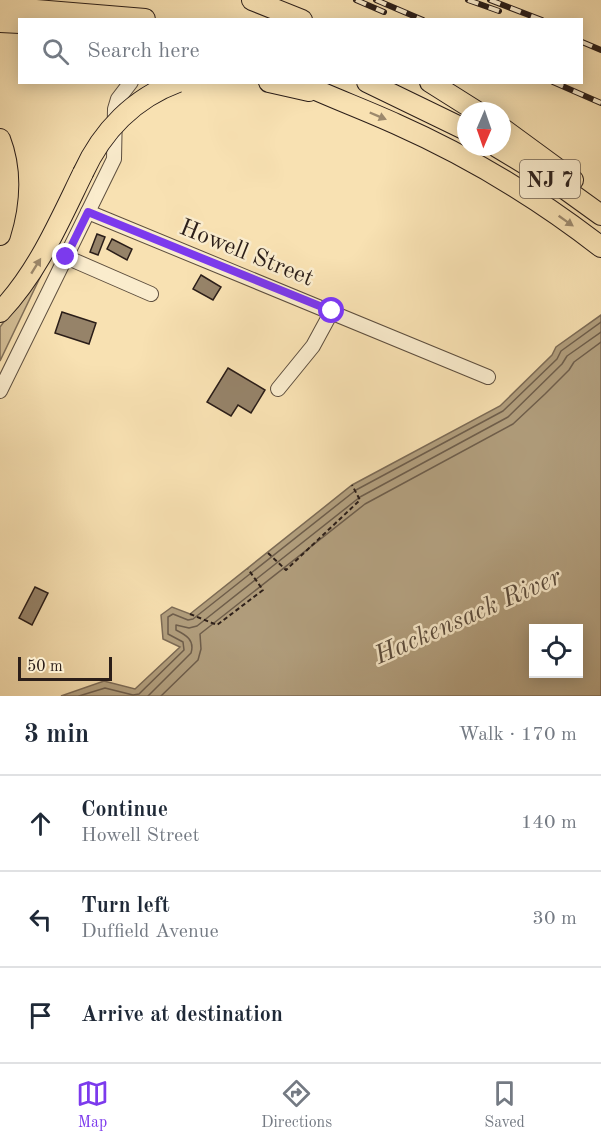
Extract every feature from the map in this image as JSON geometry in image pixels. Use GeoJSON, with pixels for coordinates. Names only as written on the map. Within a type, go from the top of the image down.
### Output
{"type":"FeatureCollection","features":[{"type":"Feature","properties":{"kind":"highway"},"geometry":{"type":"LineString","coordinates":[[36,0],[104,9],[141,18]]}},
{"type":"Feature","properties":{"kind":"highway"},"geometry":{"type":"LineString","coordinates":[[252,0],[297,18]]}},
{"type":"Feature","properties":{"kind":"highway"},"geometry":{"type":"LineString","coordinates":[[0,7],[133,18]]}},
{"type":"Feature","properties":{"kind":"highway"},"geometry":{"type":"LineString","coordinates":[[0,22],[18,23]]}},
{"type":"Feature","properties":{"kind":"highway"},"geometry":{"type":"LineString","coordinates":[[0,312],[18,292],[39,262],[100,141],[124,115],[148,95],[173,84]]}},
{"type":"Feature","properties":{"kind":"highway"},"geometry":{"type":"LineString","coordinates":[[278,84],[324,94]]}},
{"type":"Feature","properties":{"kind":"highway","name":"NJ 7"},"geometry":{"type":"LineString","coordinates":[[302,84],[396,124],[465,159],[539,202],[598,244]]}},
{"type":"Feature","properties":{"kind":"highway"},"geometry":{"type":"LineString","coordinates":[[371,84],[457,126]]}},
{"type":"Feature","properties":{"kind":"highway"},"geometry":{"type":"LineString","coordinates":[[433,84],[462,102]]}},
{"type":"Feature","properties":{"kind":"highway"},"geometry":{"type":"LineString","coordinates":[[511,135],[601,202]]}},
{"type":"Feature","properties":{"kind":"highway"},"geometry":{"type":"LineString","coordinates":[[0,139],[4,149],[8,184],[6,213],[0,235]]}},
{"type":"Feature","properties":{"kind":"highway","name":"NJ 7"},"geometry":{"type":"LineString","coordinates":[[511,155],[558,184],[601,215]]}},
{"type":"Feature","properties":{"kind":"street"},"geometry":{"type":"LineString","coordinates":[[0,390],[114,159],[115,109],[118,99],[129,84]]}},
{"type":"Feature","properties":{"kind":"street","name":"Howell Street"},"geometry":{"type":"LineString","coordinates":[[88,212],[488,377]]}},
{"type":"Feature","properties":{"kind":"street"},"geometry":{"type":"LineString","coordinates":[[66,257],[151,294]]}},
{"type":"Feature","properties":{"kind":"street"},"geometry":{"type":"LineString","coordinates":[[278,389],[313,346],[332,311]]}},
{"type":"Feature","properties":{"kind":"path"},"geometry":{"type":"LineString","coordinates":[[268,553],[286,570],[360,500],[352,485]]}},
{"type":"Feature","properties":{"kind":"path"},"geometry":{"type":"LineString","coordinates":[[190,615],[217,626],[263,590],[248,568]]}},
{"type":"Feature","properties":{"kind":"shaded area"},"geometry":{"type":"Polygon","coordinates":[[[46,265],[0,361],[0,327],[46,265]]]}},
{"type":"Feature","properties":{"kind":"water","name":"Hackensack River"},"geometry":{"type":"Polygon","coordinates":[[[601,315],[601,696],[61,696],[104,681],[135,689],[180,647],[163,639],[161,615],[172,607],[190,614],[352,485],[500,406],[552,355],[556,347],[601,315]]]}},
{"type":"Feature","properties":{"kind":"building"},"geometry":{"type":"Polygon","coordinates":[[[97,234],[105,237],[98,255],[90,252],[97,234]]]}},
{"type":"Feature","properties":{"kind":"building"},"geometry":{"type":"Polygon","coordinates":[[[112,239],[132,249],[127,260],[107,249],[112,239]]]}},
{"type":"Feature","properties":{"kind":"building"},"geometry":{"type":"Polygon","coordinates":[[[201,275],[221,287],[213,300],[193,289],[201,275]]]}},
{"type":"Feature","properties":{"kind":"building"},"geometry":{"type":"Polygon","coordinates":[[[62,312],[96,323],[89,344],[55,333],[62,312]]]}},
{"type":"Feature","properties":{"kind":"building"},"geometry":{"type":"Polygon","coordinates":[[[228,368],[265,390],[251,413],[238,405],[231,416],[207,402],[228,368]]]}},
{"type":"Feature","properties":{"kind":"building"},"geometry":{"type":"Polygon","coordinates":[[[35,587],[48,593],[32,625],[19,618],[35,587]]]}},
{"type":"Feature","properties":{"kind":"railway"},"geometry":{"type":"LineString","coordinates":[[356,0],[384,12]]}},
{"type":"Feature","properties":{"kind":"railway"},"geometry":{"type":"LineString","coordinates":[[376,0],[418,18]]}},
{"type":"Feature","properties":{"kind":"railway"},"geometry":{"type":"LineString","coordinates":[[468,0],[499,11]]}},
{"type":"Feature","properties":{"kind":"railway"},"geometry":{"type":"LineString","coordinates":[[490,0],[537,18]]}},
{"type":"Feature","properties":{"kind":"railway"},"geometry":{"type":"LineString","coordinates":[[583,42],[601,50]]}},
{"type":"Feature","properties":{"kind":"railway"},"geometry":{"type":"LineString","coordinates":[[558,84],[601,103]]}},
{"type":"Feature","properties":{"kind":"route"},"geometry":{"type":"LineString","coordinates":[[66,257],[88,212],[332,311]]}}]}
